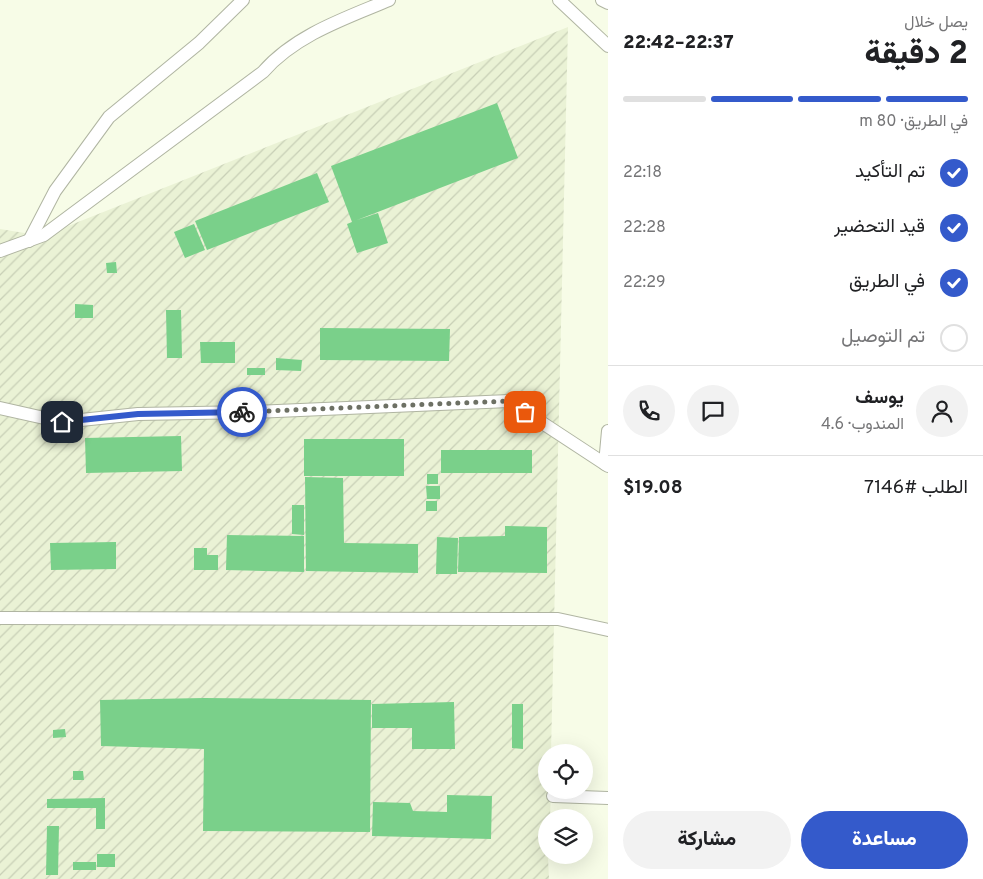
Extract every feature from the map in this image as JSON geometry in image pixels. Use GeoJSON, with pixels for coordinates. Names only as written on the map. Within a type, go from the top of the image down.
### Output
{"type":"FeatureCollection","features":[{"type":"Feature","properties":{"kind":"street"},"geometry":{"type":"LineString","coordinates":[[29,241],[55,191],[109,117],[199,43],[244,0]]}},
{"type":"Feature","properties":{"kind":"street"},"geometry":{"type":"LineString","coordinates":[[2,249],[44,235],[263,72],[270,63],[320,30],[389,0]]}},
{"type":"Feature","properties":{"kind":"street"},"geometry":{"type":"LineString","coordinates":[[560,0],[608,46]]}},
{"type":"Feature","properties":{"kind":"street"},"geometry":{"type":"LineString","coordinates":[[602,0],[608,3]]}},
{"type":"Feature","properties":{"kind":"street"},"geometry":{"type":"LineString","coordinates":[[0,408],[62,422],[138,414],[252,412],[509,401],[607,465]]}},
{"type":"Feature","properties":{"kind":"street"},"geometry":{"type":"LineString","coordinates":[[607,465],[608,431]]}},
{"type":"Feature","properties":{"kind":"street"},"geometry":{"type":"LineString","coordinates":[[0,618],[558,619],[608,630]]}},
{"type":"Feature","properties":{"kind":"street"},"geometry":{"type":"LineString","coordinates":[[593,797],[608,798]]}},
{"type":"Feature","properties":{"kind":"shaded area"},"geometry":{"type":"Polygon","coordinates":[[[568,27],[551,744],[538,744],[538,799],[551,799],[550,809],[538,809],[538,864],[548,864],[549,879],[0,879],[0,229],[43,236],[568,27]]]}},
{"type":"Feature","properties":{"kind":"building"},"geometry":{"type":"Polygon","coordinates":[[[497,103],[518,158],[357,220],[378,213],[388,243],[357,253],[347,224],[352,222],[331,166],[497,103]]]}},
{"type":"Feature","properties":{"kind":"building"},"geometry":{"type":"Polygon","coordinates":[[[317,173],[329,202],[207,250],[195,221],[317,173]]]}},
{"type":"Feature","properties":{"kind":"building"},"geometry":{"type":"Polygon","coordinates":[[[194,224],[205,250],[185,258],[174,232],[194,224]]]}},
{"type":"Feature","properties":{"kind":"building"},"geometry":{"type":"Polygon","coordinates":[[[116,262],[117,273],[107,273],[106,263],[116,262]]]}},
{"type":"Feature","properties":{"kind":"building"},"geometry":{"type":"Polygon","coordinates":[[[75,304],[93,305],[93,318],[75,318],[75,304]]]}},
{"type":"Feature","properties":{"kind":"building"},"geometry":{"type":"Polygon","coordinates":[[[166,310],[181,310],[182,358],[167,358],[166,310]]]}},
{"type":"Feature","properties":{"kind":"building"},"geometry":{"type":"Polygon","coordinates":[[[320,328],[450,329],[449,361],[320,360],[320,328]]]}},
{"type":"Feature","properties":{"kind":"building"},"geometry":{"type":"Polygon","coordinates":[[[200,342],[235,342],[235,363],[201,363],[200,342]]]}},
{"type":"Feature","properties":{"kind":"building"},"geometry":{"type":"Polygon","coordinates":[[[276,358],[302,360],[301,371],[276,370],[276,358]]]}},
{"type":"Feature","properties":{"kind":"building"},"geometry":{"type":"Polygon","coordinates":[[[247,368],[265,368],[265,375],[247,375],[247,368]]]}},
{"type":"Feature","properties":{"kind":"building"},"geometry":{"type":"Polygon","coordinates":[[[181,436],[182,471],[86,473],[85,438],[181,436]]]}},
{"type":"Feature","properties":{"kind":"building"},"geometry":{"type":"Polygon","coordinates":[[[304,439],[404,439],[404,476],[304,476],[304,439]]]}},
{"type":"Feature","properties":{"kind":"building"},"geometry":{"type":"Polygon","coordinates":[[[441,450],[532,450],[532,473],[441,473],[441,450]]]}},
{"type":"Feature","properties":{"kind":"building"},"geometry":{"type":"Polygon","coordinates":[[[427,474],[438,474],[438,484],[427,484],[427,474]]]}},
{"type":"Feature","properties":{"kind":"building"},"geometry":{"type":"Polygon","coordinates":[[[305,477],[343,478],[344,543],[418,544],[418,573],[306,571],[305,477]]]}},
{"type":"Feature","properties":{"kind":"building"},"geometry":{"type":"Polygon","coordinates":[[[426,486],[440,486],[440,499],[427,499],[426,486]]]}},
{"type":"Feature","properties":{"kind":"building"},"geometry":{"type":"Polygon","coordinates":[[[426,501],[437,501],[437,511],[426,511],[426,501]]]}},
{"type":"Feature","properties":{"kind":"building"},"geometry":{"type":"Polygon","coordinates":[[[292,505],[304,505],[304,535],[292,534],[292,505]]]}},
{"type":"Feature","properties":{"kind":"building"},"geometry":{"type":"Polygon","coordinates":[[[505,526],[547,527],[547,573],[458,572],[459,537],[505,536],[505,526]]]}},
{"type":"Feature","properties":{"kind":"building"},"geometry":{"type":"Polygon","coordinates":[[[227,535],[304,536],[304,572],[226,570],[227,535]]]}},
{"type":"Feature","properties":{"kind":"building"},"geometry":{"type":"Polygon","coordinates":[[[437,537],[458,538],[457,574],[436,574],[437,537]]]}},
{"type":"Feature","properties":{"kind":"building"},"geometry":{"type":"Polygon","coordinates":[[[116,542],[116,569],[51,570],[50,543],[116,542]]]}},
{"type":"Feature","properties":{"kind":"building"},"geometry":{"type":"Polygon","coordinates":[[[194,548],[207,548],[207,555],[218,555],[218,570],[194,570],[194,548]]]}},
{"type":"Feature","properties":{"kind":"building"},"geometry":{"type":"Polygon","coordinates":[[[204,698],[371,700],[370,832],[203,831],[204,749],[101,746],[100,700],[204,698]]]}},
{"type":"Feature","properties":{"kind":"building"},"geometry":{"type":"Polygon","coordinates":[[[454,702],[455,749],[412,749],[412,728],[372,728],[372,704],[454,702]]]}},
{"type":"Feature","properties":{"kind":"building"},"geometry":{"type":"Polygon","coordinates":[[[512,704],[523,704],[523,749],[512,748],[512,704]]]}},
{"type":"Feature","properties":{"kind":"building"},"geometry":{"type":"Polygon","coordinates":[[[65,729],[66,737],[53,738],[53,730],[65,729]]]}},
{"type":"Feature","properties":{"kind":"building"},"geometry":{"type":"Polygon","coordinates":[[[73,771],[83,771],[84,780],[73,780],[73,771]]]}},
{"type":"Feature","properties":{"kind":"building"},"geometry":{"type":"Polygon","coordinates":[[[447,795],[492,796],[491,839],[372,836],[373,802],[410,803],[413,811],[447,812],[447,795]]]}},
{"type":"Feature","properties":{"kind":"building"},"geometry":{"type":"Polygon","coordinates":[[[105,798],[105,829],[96,829],[96,808],[47,808],[47,799],[105,798]]]}},
{"type":"Feature","properties":{"kind":"building"},"geometry":{"type":"Polygon","coordinates":[[[47,826],[59,826],[58,875],[46,875],[47,826]]]}},
{"type":"Feature","properties":{"kind":"building"},"geometry":{"type":"Polygon","coordinates":[[[97,854],[115,854],[115,867],[97,867],[97,854]]]}},
{"type":"Feature","properties":{"kind":"building"},"geometry":{"type":"Polygon","coordinates":[[[73,862],[96,862],[96,870],[73,870],[73,862]]]}},
{"type":"Feature","properties":{"kind":"way so far"},"geometry":{"type":"LineString","coordinates":[[242,412],[509,401],[525,412]]}},
{"type":"Feature","properties":{"kind":"route"},"geometry":{"type":"LineString","coordinates":[[62,422],[138,414],[242,412]]}}]}
